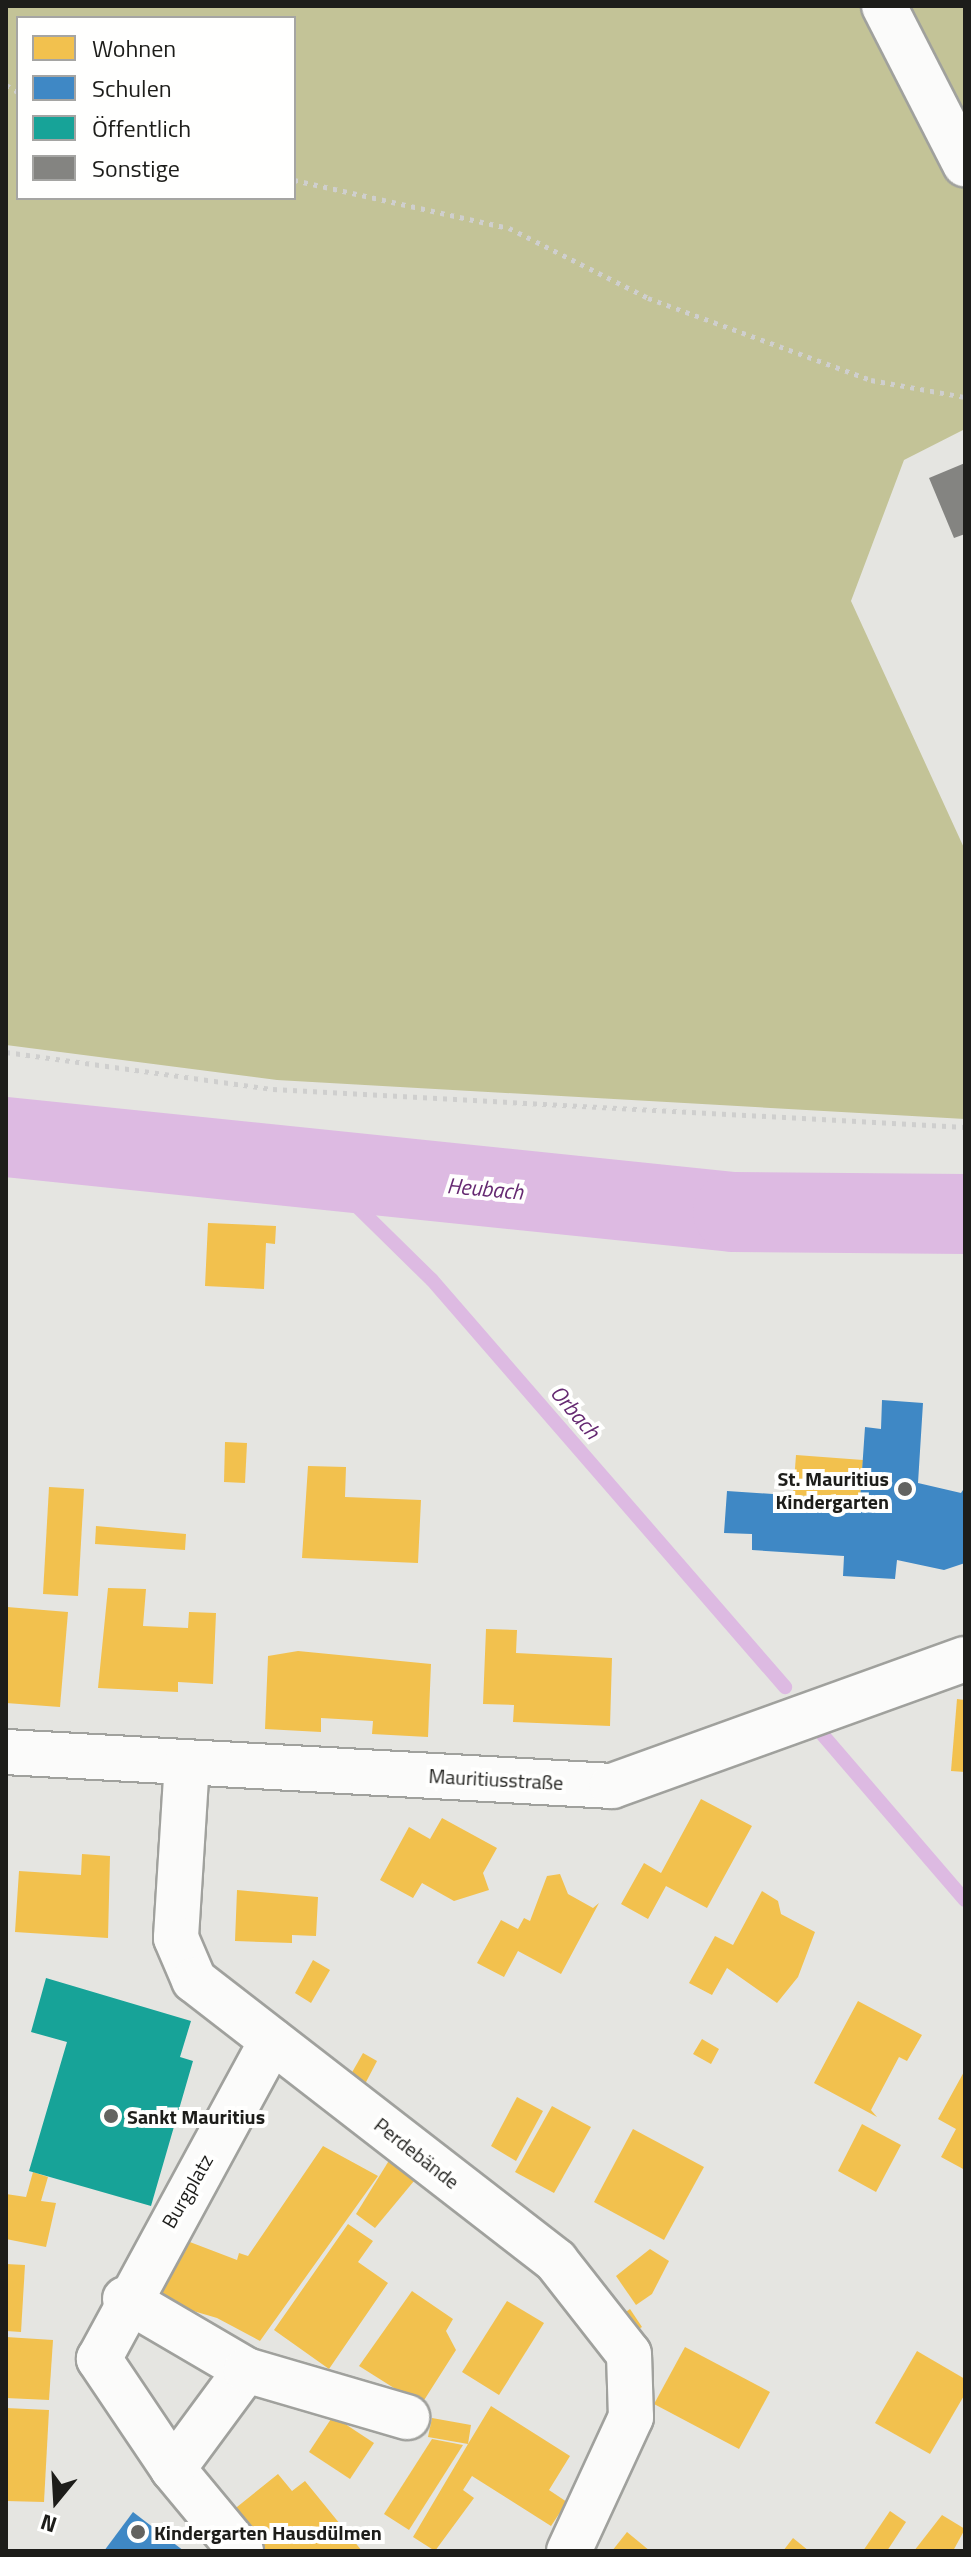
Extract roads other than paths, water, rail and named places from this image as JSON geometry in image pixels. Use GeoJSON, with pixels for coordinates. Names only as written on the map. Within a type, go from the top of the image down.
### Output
{"type":"FeatureCollection","features":[{"type":"Feature","properties":{"kind":"street"},"geometry":{"type":"LineString","coordinates":[[884,6],[965,164]]}},
{"type":"Feature","properties":{"kind":"street","name":"Mauritiusstraße"},"geometry":{"type":"LineString","coordinates":[[6,1752],[612,1786],[965,1659]]}},
{"type":"Feature","properties":{"kind":"street","name":"Perdebände"},"geometry":{"type":"LineString","coordinates":[[187,1762],[176,1938],[194,1980],[556,2261],[629,2354],[631,2417],[569,2551]]}},
{"type":"Feature","properties":{"kind":"street","name":"Burgplatz"},"geometry":{"type":"LineString","coordinates":[[241,2551],[173,2469],[99,2359],[125,2299],[272,2041]]}},
{"type":"Feature","properties":{"kind":"street"},"geometry":{"type":"LineString","coordinates":[[125,2299],[246,2370],[407,2417]]}},
{"type":"Feature","properties":{"kind":"street"},"geometry":{"type":"LineString","coordinates":[[173,2469],[246,2370]]}},
{"type":"Feature","properties":{"kind":"waterway","name":"Heubach"},"geometry":{"type":"LineString","coordinates":[[6,1137],[733,1212],[965,1214]]}},
{"type":"Feature","properties":{"kind":"waterway","name":"Orbach"},"geometry":{"type":"LineString","coordinates":[[324,1174],[432,1280],[785,1687]]}},
{"type":"Feature","properties":{"kind":"waterway","name":"Orbach"},"geometry":{"type":"LineString","coordinates":[[822,1734],[965,1900]]}},
{"type":"Feature","properties":{"kind":"place","name":"St. Mauritius Kindergarten"},"geometry":{"type":"Point","coordinates":[905,1489]}},
{"type":"Feature","properties":{"kind":"place","name":"Sankt Mauritius"},"geometry":{"type":"Point","coordinates":[111,2116]}},
{"type":"Feature","properties":{"kind":"place","name":"Kindergarten Hausdülmen"},"geometry":{"type":"Point","coordinates":[138,2532]}}]}
